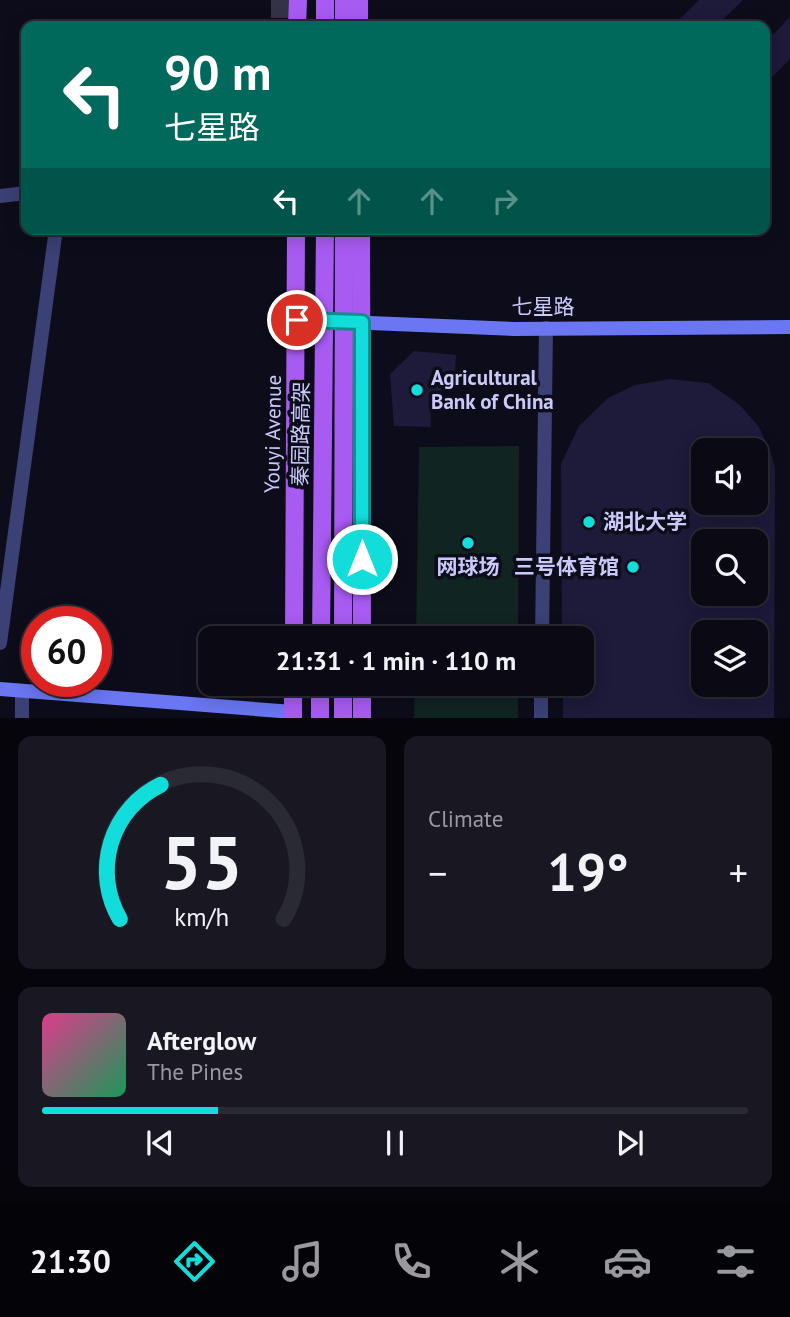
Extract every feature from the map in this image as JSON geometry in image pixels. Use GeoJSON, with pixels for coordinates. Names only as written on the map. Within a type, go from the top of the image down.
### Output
{"type":"FeatureCollection","features":[{"type":"Feature","properties":{"kind":"main road"},"geometry":{"type":"LineString","coordinates":[[297,21],[298,0]]}},
{"type":"Feature","properties":{"kind":"main road"},"geometry":{"type":"LineString","coordinates":[[325,0],[325,21]]}},
{"type":"Feature","properties":{"kind":"main road"},"geometry":{"type":"LineString","coordinates":[[344,0],[344,21]]}},
{"type":"Feature","properties":{"kind":"main road"},"geometry":{"type":"LineString","coordinates":[[359,0],[359,21]]}},
{"type":"Feature","properties":{"kind":"main road","name":"Youyi Avenue"},"geometry":{"type":"LineString","coordinates":[[293,626],[296,235]]}},
{"type":"Feature","properties":{"kind":"main road","name":"秦园路高架"},"geometry":{"type":"LineString","coordinates":[[321,626],[325,235]]}},
{"type":"Feature","properties":{"kind":"main road","name":"秦园路高架"},"geometry":{"type":"LineString","coordinates":[[343,626],[344,235]]}},
{"type":"Feature","properties":{"kind":"main road"},"geometry":{"type":"LineString","coordinates":[[361,235],[362,626]]}},
{"type":"Feature","properties":{"kind":"main road"},"geometry":{"type":"LineString","coordinates":[[293,696],[293,715]]}},
{"type":"Feature","properties":{"kind":"main road"},"geometry":{"type":"LineString","coordinates":[[320,696],[320,718]]}},
{"type":"Feature","properties":{"kind":"main road"},"geometry":{"type":"LineString","coordinates":[[342,718],[343,696]]}},
{"type":"Feature","properties":{"kind":"main road"},"geometry":{"type":"LineString","coordinates":[[362,696],[362,718]]}},
{"type":"Feature","properties":{"kind":"street"},"geometry":{"type":"LineString","coordinates":[[0,197],[21,194]]}},
{"type":"Feature","properties":{"kind":"street"},"geometry":{"type":"LineString","coordinates":[[0,643],[6,560],[55,235]]}},
{"type":"Feature","properties":{"kind":"street","name":"七星路"},"geometry":{"type":"LineString","coordinates":[[297,320],[546,328],[790,327]]}},
{"type":"Feature","properties":{"kind":"street"},"geometry":{"type":"LineString","coordinates":[[541,626],[546,328]]}},
{"type":"Feature","properties":{"kind":"street"},"geometry":{"type":"LineString","coordinates":[[0,690],[21,693]]}},
{"type":"Feature","properties":{"kind":"street"},"geometry":{"type":"LineString","coordinates":[[541,696],[541,718]]}},
{"type":"Feature","properties":{"kind":"street"},"geometry":{"type":"LineString","coordinates":[[22,697],[22,718]]}},
{"type":"Feature","properties":{"kind":"street"},"geometry":{"type":"LineString","coordinates":[[71,697],[293,715]]}},
{"type":"Feature","properties":{"kind":"green space","name":"网球场"},"geometry":{"type":"Polygon","coordinates":[[[519,446],[518,626],[416,626],[419,447],[519,446]]]}},
{"type":"Feature","properties":{"kind":"green space"},"geometry":{"type":"Polygon","coordinates":[[[415,696],[518,696],[518,718],[414,718],[415,696]]]}},
{"type":"Feature","properties":{"kind":"building"},"geometry":{"type":"Polygon","coordinates":[[[699,0],[743,0],[721,21],[678,21],[699,0]]]}},
{"type":"Feature","properties":{"kind":"building"},"geometry":{"type":"Polygon","coordinates":[[[790,17],[790,59],[770,79],[770,38],[790,17]]]}},
{"type":"Feature","properties":{"kind":"building","name":"Agricultural Bank of China"},"geometry":{"type":"Polygon","coordinates":[[[414,351],[456,355],[454,389],[430,392],[431,427],[394,426],[390,374],[414,351]]]}},
{"type":"Feature","properties":{"kind":"building","name":"三号体育馆"},"geometry":{"type":"Polygon","coordinates":[[[670,379],[708,383],[740,405],[759,427],[764,438],[691,438],[691,515],[768,515],[768,446],[775,468],[774,718],[563,718],[563,696],[594,696],[594,626],[562,626],[561,464],[579,426],[608,398],[635,385],[670,379]]]}},
{"type":"Feature","properties":{"kind":"tunnel"},"geometry":{"type":"LineString","coordinates":[[280,0],[280,21]]}},
{"type":"Feature","properties":{"kind":"place","name":"Agricultural Bank of China"},"geometry":{"type":"Point","coordinates":[417,390]}},
{"type":"Feature","properties":{"kind":"place","name":"湖北大学"},"geometry":{"type":"Point","coordinates":[589,522]}},
{"type":"Feature","properties":{"kind":"place","name":"网球场"},"geometry":{"type":"Point","coordinates":[468,543]}},
{"type":"Feature","properties":{"kind":"place","name":"三号体育馆"},"geometry":{"type":"Point","coordinates":[633,567]}},
{"type":"Feature","properties":{"kind":"route"},"geometry":{"type":"LineString","coordinates":[[297,320],[362,322],[362,559]]}}]}
